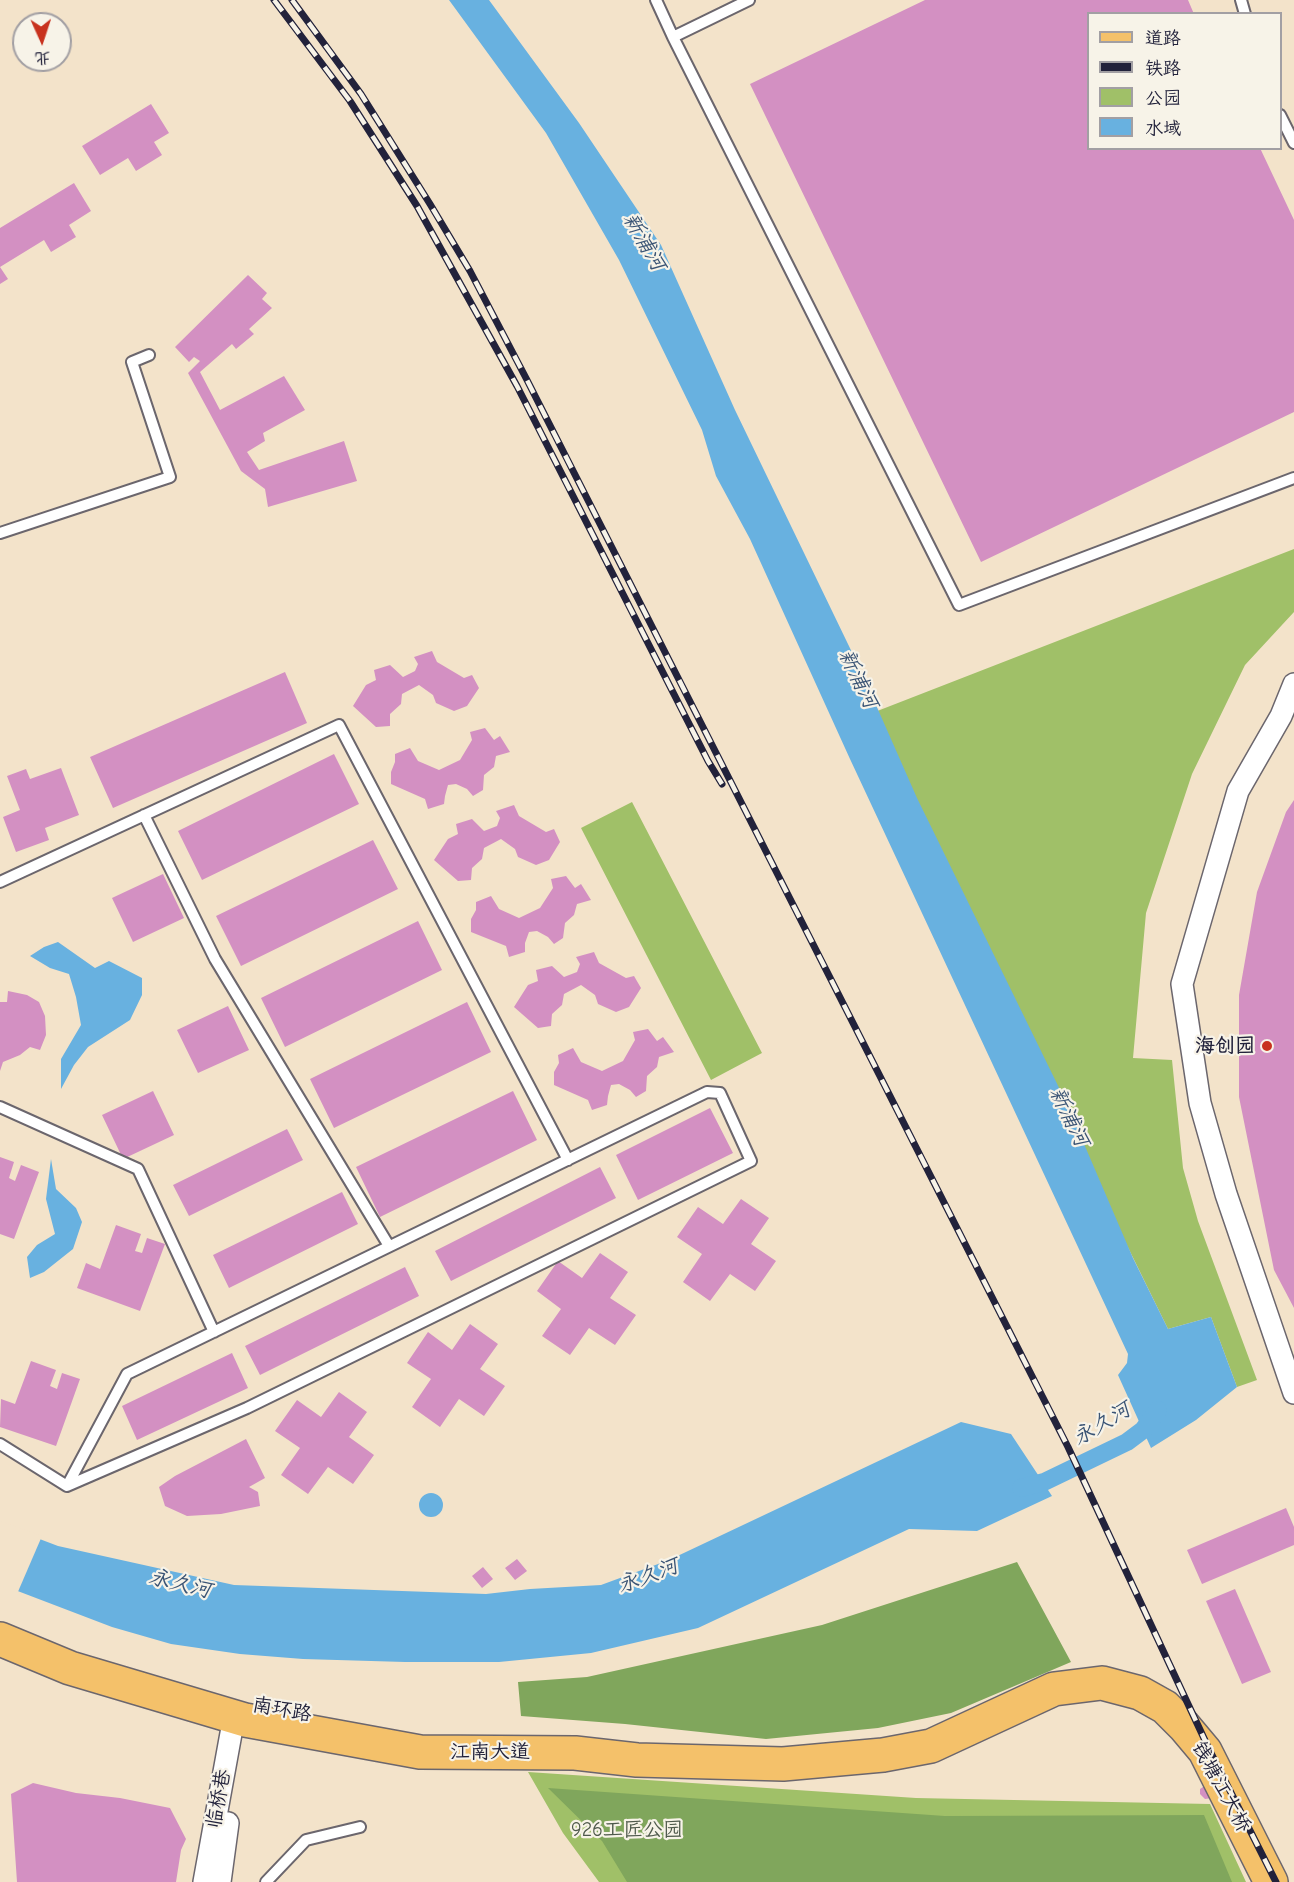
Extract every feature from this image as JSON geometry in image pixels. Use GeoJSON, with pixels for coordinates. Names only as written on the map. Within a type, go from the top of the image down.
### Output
{"type":"FeatureCollection","features":[{"type":"Feature","properties":{"kind":"main road","name":"南环路"},"geometry":{"type":"LineString","coordinates":[[0,1622],[73,1653],[256,1706],[416,1732],[575,1753]]}},
{"type":"Feature","properties":{"kind":"main road","name":"江南大道"},"geometry":{"type":"LineString","coordinates":[[0,1639],[70,1668],[240,1718],[420,1752],[575,1753],[637,1760],[783,1764],[883,1755],[931,1746],[988,1720]]}},
{"type":"Feature","properties":{"kind":"main road","name":"钱塘江大桥"},"geometry":{"type":"LineString","coordinates":[[988,1720],[1054,1689],[1102,1683],[1140,1693],[1165,1707],[1205,1751],[1271,1882]]}},
{"type":"Feature","properties":{"kind":"street"},"geometry":{"type":"LineString","coordinates":[[1294,684],[1288,712],[1238,790],[1182,984],[1200,1103],[1226,1194],[1294,1393]]}},
{"type":"Feature","properties":{"kind":"street","name":"临桥巷"},"geometry":{"type":"LineString","coordinates":[[204,1882],[240,1718]]}},
{"type":"Feature","properties":{"kind":"street","name":"临桥巷"},"geometry":{"type":"LineString","coordinates":[[220,1882],[236,1768],[240,1718]]}},
{"type":"Feature","properties":{"kind":"lane"},"geometry":{"type":"LineString","coordinates":[[656,0],[959,604],[1294,478]]}},
{"type":"Feature","properties":{"kind":"lane"},"geometry":{"type":"LineString","coordinates":[[673,37],[749,0]]}},
{"type":"Feature","properties":{"kind":"lane"},"geometry":{"type":"LineString","coordinates":[[1282,117],[1294,144]]}},
{"type":"Feature","properties":{"kind":"lane"},"geometry":{"type":"LineString","coordinates":[[0,533],[170,477],[132,362],[149,355]]}},
{"type":"Feature","properties":{"kind":"lane"},"geometry":{"type":"LineString","coordinates":[[0,882],[339,725],[568,1160]]}},
{"type":"Feature","properties":{"kind":"lane"},"geometry":{"type":"LineString","coordinates":[[144,815],[215,959],[389,1246]]}},
{"type":"Feature","properties":{"kind":"lane"},"geometry":{"type":"LineString","coordinates":[[707,1092],[720,1094],[751,1161],[247,1408],[67,1486],[127,1374],[707,1092]]}},
{"type":"Feature","properties":{"kind":"lane"},"geometry":{"type":"LineString","coordinates":[[0,1107],[138,1169],[214,1332]]}},
{"type":"Feature","properties":{"kind":"lane"},"geometry":{"type":"LineString","coordinates":[[0,1444],[67,1486]]}},
{"type":"Feature","properties":{"kind":"lane"},"geometry":{"type":"LineString","coordinates":[[266,1882],[306,1840],[360,1827]]}},
{"type":"Feature","properties":{"kind":"green space"},"geometry":{"type":"Polygon","coordinates":[[[1294,549],[1294,612],[1245,665],[1192,774],[1146,913],[1133,1058],[1172,1060],[1183,1168],[1198,1221],[1257,1380],[1237,1387],[1211,1317],[1168,1329],[867,715],[1294,549]]]}},
{"type":"Feature","properties":{"kind":"green space"},"geometry":{"type":"Polygon","coordinates":[[[632,802],[762,1053],[711,1080],[581,828],[632,802]]]}},
{"type":"Feature","properties":{"kind":"green space"},"geometry":{"type":"Polygon","coordinates":[[[1017,1562],[1071,1662],[951,1713],[878,1728],[766,1739],[521,1716],[518,1682],[587,1677],[822,1625],[1017,1562]]]}},
{"type":"Feature","properties":{"kind":"green space","name":"926工匠公园"},"geometry":{"type":"Polygon","coordinates":[[[528,1772],[916,1798],[1210,1804],[1246,1882],[599,1882],[563,1833],[528,1772]]]}},
{"type":"Feature","properties":{"kind":"green space","name":"926工匠公园"},"geometry":{"type":"Polygon","coordinates":[[[548,1788],[945,1816],[1204,1815],[1232,1882],[627,1882],[602,1841],[548,1788]]]}},
{"type":"Feature","properties":{"kind":"water","name":"新浦河"},"geometry":{"type":"Polygon","coordinates":[[[449,0],[489,0],[579,123],[661,245],[735,410],[861,671],[917,798],[1066,1102],[1133,1258],[1168,1329],[1211,1317],[1237,1387],[1196,1420],[1151,1448],[1118,1375],[1127,1363],[1128,1354],[850,759],[750,539],[716,476],[702,430],[619,260],[546,133],[449,0]]]}},
{"type":"Feature","properties":{"kind":"water"},"geometry":{"type":"Polygon","coordinates":[[[58,942],[95,968],[109,961],[142,978],[142,995],[130,1020],[88,1047],[74,1065],[61,1089],[61,1059],[81,1025],[76,997],[69,974],[50,968],[30,956],[58,942]]]}},
{"type":"Feature","properties":{"kind":"water"},"geometry":{"type":"Polygon","coordinates":[[[51,1159],[56,1189],[76,1208],[82,1222],[73,1249],[44,1272],[30,1278],[27,1257],[37,1245],[55,1234],[46,1199],[51,1159]]]}},
{"type":"Feature","properties":{"kind":"water"},"geometry":{"type":"Polygon","coordinates":[[[961,1422],[1011,1434],[1052,1496],[977,1531],[909,1529],[698,1628],[591,1653],[499,1662],[405,1662],[303,1659],[240,1654],[171,1644],[112,1627],[15,1590],[0,1524],[58,1546],[234,1585],[486,1594],[601,1585],[669,1560],[961,1422]]]}},
{"type":"Feature","properties":{"kind":"water"},"geometry":{"type":"Polygon","coordinates":[[[431,1493],[436,1494],[442,1500],[442,1510],[436,1516],[431,1517],[426,1516],[420,1510],[419,1505],[420,1500],[426,1494],[431,1493]]]}},
{"type":"Feature","properties":{"kind":"pier"},"geometry":{"type":"Polygon","coordinates":[[[0,1521],[42,1536],[17,1594],[0,1585],[0,1521]]]}},
{"type":"Feature","properties":{"kind":"building"},"geometry":{"type":"Polygon","coordinates":[[[925,0],[1188,0],[1193,12],[1087,12],[1087,150],[1261,150],[1294,220],[1294,412],[981,562],[750,84],[925,0]]]}},
{"type":"Feature","properties":{"kind":"building"},"geometry":{"type":"Polygon","coordinates":[[[151,104],[169,133],[154,142],[162,155],[136,171],[128,158],[100,175],[82,146],[151,104]]]}},
{"type":"Feature","properties":{"kind":"building"},"geometry":{"type":"Polygon","coordinates":[[[74,183],[91,211],[69,225],[76,237],[51,252],[44,240],[0,267],[0,228],[74,183]]]}},
{"type":"Feature","properties":{"kind":"building"},"geometry":{"type":"Polygon","coordinates":[[[0,267],[8,279],[0,284],[0,267]]]}},
{"type":"Feature","properties":{"kind":"building"},"geometry":{"type":"Polygon","coordinates":[[[248,275],[267,293],[262,299],[272,308],[249,329],[254,334],[236,349],[232,344],[200,372],[220,410],[284,376],[305,410],[263,433],[265,441],[247,452],[259,470],[344,441],[357,481],[268,507],[265,489],[241,471],[188,373],[200,361],[194,357],[189,362],[175,347],[248,275]]]}},
{"type":"Feature","properties":{"kind":"building"},"geometry":{"type":"Polygon","coordinates":[[[432,651],[437,662],[464,678],[472,675],[479,688],[467,706],[454,711],[436,703],[433,695],[419,685],[402,694],[401,704],[390,714],[390,726],[376,727],[353,706],[366,685],[376,680],[374,670],[390,665],[403,677],[415,671],[418,664],[414,657],[432,651]]]}},
{"type":"Feature","properties":{"kind":"building"},"geometry":{"type":"Polygon","coordinates":[[[285,672],[307,723],[113,808],[90,757],[285,672]]]}},
{"type":"Feature","properties":{"kind":"building"},"geometry":{"type":"Polygon","coordinates":[[[485,728],[494,740],[500,736],[510,752],[496,756],[494,767],[484,775],[483,790],[473,796],[467,789],[456,784],[448,785],[444,804],[428,809],[425,799],[391,784],[395,754],[410,748],[418,761],[439,770],[460,760],[472,740],[470,732],[485,728]]]}},
{"type":"Feature","properties":{"kind":"building"},"geometry":{"type":"Polygon","coordinates":[[[334,754],[359,804],[202,880],[178,831],[334,754]]]}},
{"type":"Feature","properties":{"kind":"building"},"geometry":{"type":"Polygon","coordinates":[[[61,768],[79,815],[45,828],[49,840],[16,852],[3,817],[20,810],[7,776],[26,769],[30,779],[61,768]]]}},
{"type":"Feature","properties":{"kind":"building","name":"海创园"},"geometry":{"type":"Polygon","coordinates":[[[1294,800],[1294,1308],[1274,1270],[1239,1097],[1239,995],[1257,892],[1286,812],[1294,800]]]}},
{"type":"Feature","properties":{"kind":"building"},"geometry":{"type":"Polygon","coordinates":[[[514,805],[519,816],[546,832],[554,829],[560,842],[549,860],[536,865],[518,857],[515,849],[501,839],[484,848],[482,859],[472,868],[471,880],[458,881],[434,860],[448,839],[458,834],[456,824],[472,819],[484,831],[497,826],[500,818],[496,811],[514,805]]]}},
{"type":"Feature","properties":{"kind":"building"},"geometry":{"type":"Polygon","coordinates":[[[373,840],[398,889],[241,966],[216,916],[373,840]]]}},
{"type":"Feature","properties":{"kind":"building"},"geometry":{"type":"Polygon","coordinates":[[[163,874],[184,918],[133,942],[112,898],[163,874]]]}},
{"type":"Feature","properties":{"kind":"building"},"geometry":{"type":"Polygon","coordinates":[[[566,876],[575,888],[581,884],[591,900],[577,904],[574,915],[565,923],[563,938],[554,944],[548,937],[537,931],[529,932],[525,952],[509,957],[506,946],[471,932],[471,919],[476,910],[476,902],[491,896],[499,909],[519,918],[540,908],[553,888],[551,879],[566,876]]]}},
{"type":"Feature","properties":{"kind":"building"},"geometry":{"type":"Polygon","coordinates":[[[418,921],[442,970],[285,1047],[261,998],[418,921]]]}},
{"type":"Feature","properties":{"kind":"building"},"geometry":{"type":"Polygon","coordinates":[[[594,952],[599,963],[626,978],[634,976],[641,988],[629,1007],[616,1012],[598,1004],[595,995],[581,985],[564,994],[562,1005],[552,1014],[551,1026],[538,1028],[514,1007],[528,985],[538,981],[536,970],[552,966],[564,977],[577,972],[580,964],[576,957],[594,952]]]}},
{"type":"Feature","properties":{"kind":"building"},"geometry":{"type":"Polygon","coordinates":[[[8,991],[27,995],[39,1002],[45,1016],[46,1035],[40,1050],[30,1047],[20,1055],[3,1062],[0,1071],[0,1002],[7,1002],[8,991]]]}},
{"type":"Feature","properties":{"kind":"building"},"geometry":{"type":"Polygon","coordinates":[[[467,1002],[491,1052],[334,1128],[310,1079],[467,1002]]]}},
{"type":"Feature","properties":{"kind":"building"},"geometry":{"type":"Polygon","coordinates":[[[228,1006],[249,1050],[198,1073],[177,1030],[228,1006]]]}},
{"type":"Feature","properties":{"kind":"building"},"geometry":{"type":"Polygon","coordinates":[[[648,1029],[657,1041],[663,1037],[674,1052],[659,1057],[657,1067],[647,1076],[646,1091],[636,1097],[630,1090],[619,1084],[611,1085],[607,1105],[592,1110],[588,1100],[554,1085],[554,1072],[559,1063],[558,1055],[573,1048],[581,1062],[602,1071],[623,1061],[635,1040],[633,1032],[648,1029]]]}},
{"type":"Feature","properties":{"kind":"building"},"geometry":{"type":"Polygon","coordinates":[[[153,1091],[174,1135],[123,1159],[102,1115],[153,1091]]]}},
{"type":"Feature","properties":{"kind":"building"},"geometry":{"type":"Polygon","coordinates":[[[513,1091],[537,1140],[380,1217],[356,1167],[513,1091]]]}},
{"type":"Feature","properties":{"kind":"building"},"geometry":{"type":"Polygon","coordinates":[[[710,1108],[733,1153],[638,1200],[616,1155],[710,1108]]]}},
{"type":"Feature","properties":{"kind":"building"},"geometry":{"type":"Polygon","coordinates":[[[287,1129],[303,1160],[189,1216],[173,1185],[287,1129]]]}},
{"type":"Feature","properties":{"kind":"building"},"geometry":{"type":"Polygon","coordinates":[[[0,1157],[14,1162],[9,1178],[15,1181],[21,1165],[39,1172],[14,1239],[0,1234],[0,1157]]]}},
{"type":"Feature","properties":{"kind":"building"},"geometry":{"type":"Polygon","coordinates":[[[600,1167],[616,1198],[451,1281],[435,1251],[600,1167]]]}},
{"type":"Feature","properties":{"kind":"building"},"geometry":{"type":"Polygon","coordinates":[[[342,1192],[358,1224],[229,1288],[213,1255],[342,1192]]]}},
{"type":"Feature","properties":{"kind":"building"},"geometry":{"type":"Polygon","coordinates":[[[741,1199],[769,1218],[751,1244],[776,1261],[755,1291],[730,1274],[710,1301],[683,1282],[702,1254],[677,1237],[698,1207],[723,1224],[741,1199]]]}},
{"type":"Feature","properties":{"kind":"building"},"geometry":{"type":"Polygon","coordinates":[[[116,1225],[141,1234],[135,1251],[142,1253],[147,1238],[165,1244],[140,1311],[77,1288],[86,1263],[100,1269],[116,1225]]]}},
{"type":"Feature","properties":{"kind":"building"},"geometry":{"type":"Polygon","coordinates":[[[600,1253],[628,1272],[610,1298],[636,1315],[615,1345],[589,1328],[570,1355],[542,1336],[561,1309],[537,1291],[558,1261],[582,1278],[600,1253]]]}},
{"type":"Feature","properties":{"kind":"building"},"geometry":{"type":"Polygon","coordinates":[[[405,1267],[419,1296],[260,1375],[245,1346],[405,1267]]]}},
{"type":"Feature","properties":{"kind":"building"},"geometry":{"type":"Polygon","coordinates":[[[470,1324],[498,1344],[480,1369],[505,1386],[484,1416],[459,1399],[440,1427],[412,1407],[431,1379],[407,1363],[428,1332],[452,1350],[470,1324]]]}},
{"type":"Feature","properties":{"kind":"building"},"geometry":{"type":"Polygon","coordinates":[[[232,1353],[248,1388],[137,1440],[122,1406],[232,1353]]]}},
{"type":"Feature","properties":{"kind":"building"},"geometry":{"type":"Polygon","coordinates":[[[31,1361],[56,1370],[50,1386],[57,1389],[62,1373],[80,1379],[56,1446],[0,1427],[1,1399],[15,1404],[31,1361]]]}},
{"type":"Feature","properties":{"kind":"building"},"geometry":{"type":"Polygon","coordinates":[[[339,1392],[367,1412],[349,1437],[374,1455],[353,1484],[328,1467],[308,1494],[281,1475],[300,1448],[275,1431],[297,1400],[321,1417],[339,1392]]]}},
{"type":"Feature","properties":{"kind":"building"},"geometry":{"type":"Polygon","coordinates":[[[246,1439],[265,1478],[249,1487],[258,1492],[260,1506],[221,1514],[187,1516],[165,1506],[159,1487],[175,1476],[246,1439]]]}},
{"type":"Feature","properties":{"kind":"building"},"geometry":{"type":"Polygon","coordinates":[[[1286,1508],[1294,1527],[1294,1545],[1202,1584],[1187,1550],[1286,1508]]]}},
{"type":"Feature","properties":{"kind":"building"},"geometry":{"type":"Polygon","coordinates":[[[517,1559],[527,1571],[515,1580],[505,1568],[517,1559]]]}},
{"type":"Feature","properties":{"kind":"building"},"geometry":{"type":"Polygon","coordinates":[[[483,1567],[493,1579],[482,1588],[472,1576],[483,1567]]]}},
{"type":"Feature","properties":{"kind":"building"},"geometry":{"type":"Polygon","coordinates":[[[1235,1589],[1271,1672],[1242,1684],[1206,1601],[1235,1589]]]}},
{"type":"Feature","properties":{"kind":"building"},"geometry":{"type":"Polygon","coordinates":[[[33,1783],[76,1793],[120,1798],[170,1808],[186,1839],[181,1850],[176,1882],[17,1882],[11,1794],[33,1783]]]}},
{"type":"Feature","properties":{"kind":"building"},"geometry":{"type":"Polygon","coordinates":[[[1206,1785],[1212,1798],[1205,1799],[1200,1794],[1200,1789],[1206,1785]]]}},
{"type":"Feature","properties":{"kind":"waterway","name":"永久河"},"geometry":{"type":"LineString","coordinates":[[1021,1488],[1044,1482],[1127,1442],[1143,1430],[1158,1410]]}},
{"type":"Feature","properties":{"kind":"railway"},"geometry":{"type":"LineString","coordinates":[[274,0],[350,101],[417,206],[517,386],[708,761],[722,784]]}},
{"type":"Feature","properties":{"kind":"railway"},"geometry":{"type":"LineString","coordinates":[[292,0],[361,94],[430,204],[470,271],[527,380],[1068,1447],[1209,1749],[1276,1882]]}},
{"type":"Feature","properties":{"kind":"place","name":"海创园"},"geometry":{"type":"Point","coordinates":[1267,1046]}}]}
